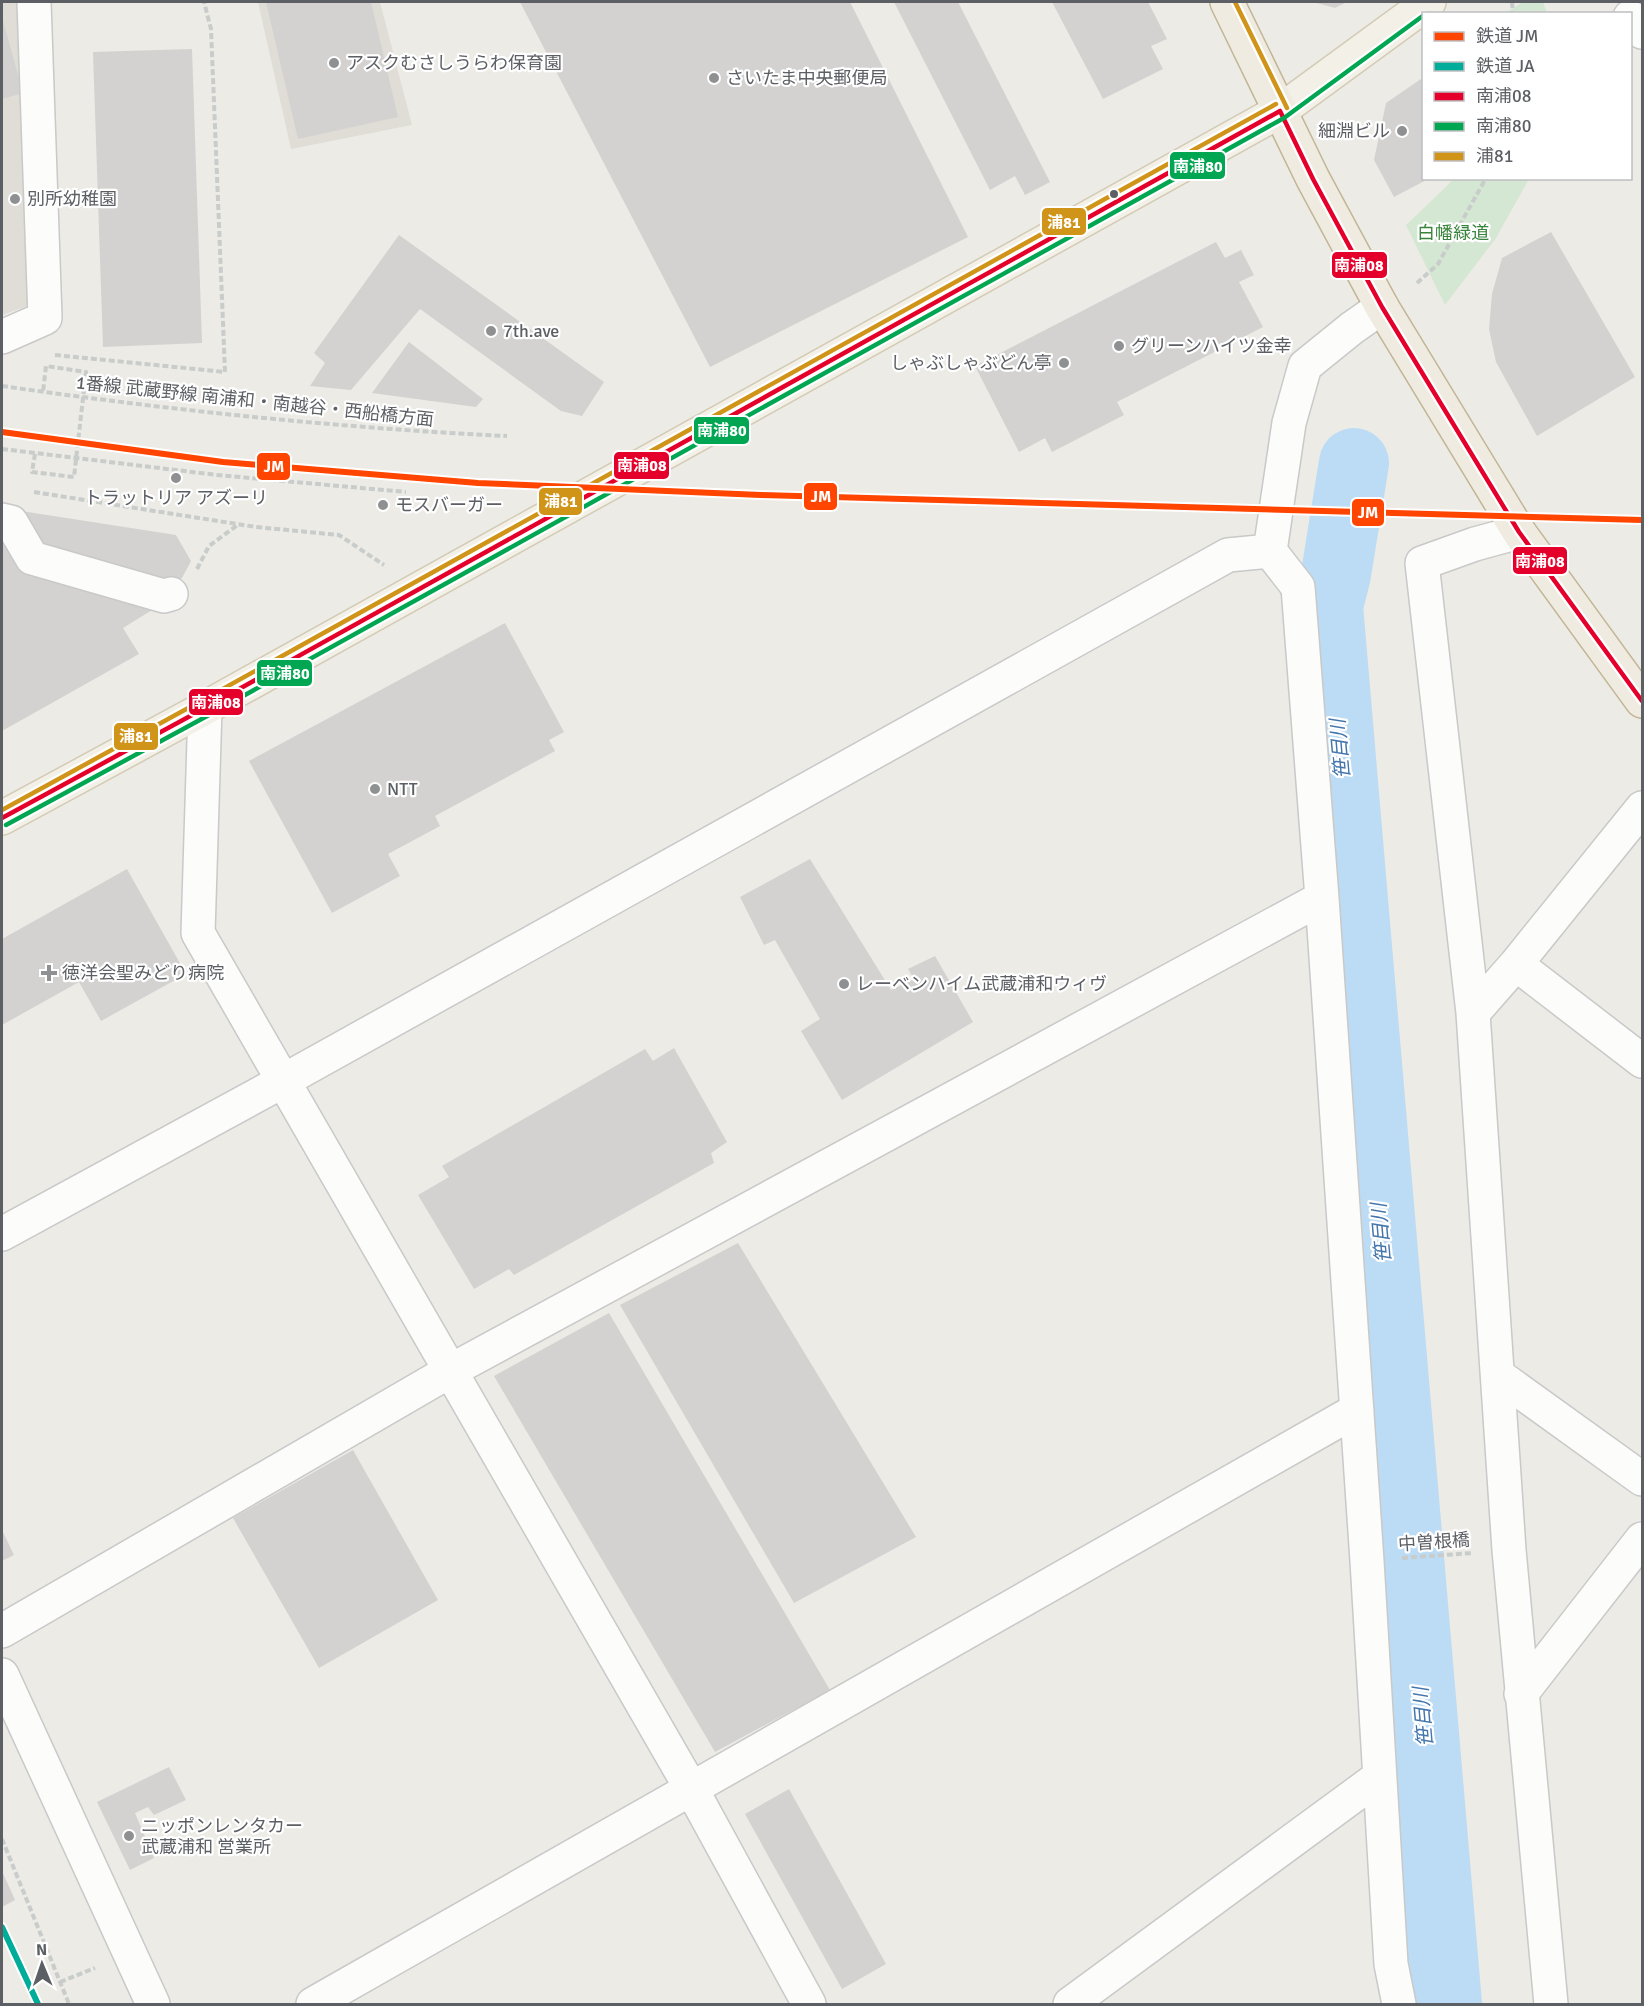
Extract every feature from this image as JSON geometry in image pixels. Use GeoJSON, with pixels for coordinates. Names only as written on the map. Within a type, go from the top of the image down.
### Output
{"type":"FeatureCollection","features":[{"type":"Feature","properties":{"kind":"highway"},"geometry":{"type":"LineString","coordinates":[[1227,2],[1313,179],[1382,307],[1519,532],[1642,701]]}},
{"type":"Feature","properties":{"kind":"main road"},"geometry":{"type":"LineString","coordinates":[[2,818],[205,708],[1280,111],[1429,2]]}},
{"type":"Feature","properties":{"kind":"street"},"geometry":{"type":"LineString","coordinates":[[2,337],[45,318],[34,2]]}},
{"type":"Feature","properties":{"kind":"street"},"geometry":{"type":"LineString","coordinates":[[1632,19],[1642,32]]}},
{"type":"Feature","properties":{"kind":"street"},"geometry":{"type":"LineString","coordinates":[[1382,307],[1305,366],[1289,423],[1270,551],[1299,587],[1357,1410],[1391,1964],[1399,2004]]}},
{"type":"Feature","properties":{"kind":"street"},"geometry":{"type":"LineString","coordinates":[[2,520],[11,522],[32,558],[165,596],[171,594]]}},
{"type":"Feature","properties":{"kind":"street"},"geometry":{"type":"LineString","coordinates":[[1519,532],[1475,544],[1422,563],[1473,1013],[1509,1550],[1551,2004]]}},
{"type":"Feature","properties":{"kind":"street"},"geometry":{"type":"LineString","coordinates":[[2,1234],[283,1081],[1228,555],[1270,551]]}},
{"type":"Feature","properties":{"kind":"street"},"geometry":{"type":"LineString","coordinates":[[205,708],[198,933],[692,1790],[809,2004]]}},
{"type":"Feature","properties":{"kind":"street"},"geometry":{"type":"LineString","coordinates":[[1473,1013],[1516,964],[1642,808]]}},
{"type":"Feature","properties":{"kind":"street"},"geometry":{"type":"LineString","coordinates":[[2,1631],[450,1371],[1322,898]]}},
{"type":"Feature","properties":{"kind":"street"},"geometry":{"type":"LineString","coordinates":[[1516,964],[1642,1061]]}},
{"type":"Feature","properties":{"kind":"street"},"geometry":{"type":"LineString","coordinates":[[1499,1376],[1642,1479]]}},
{"type":"Feature","properties":{"kind":"street"},"geometry":{"type":"LineString","coordinates":[[313,2004],[1357,1410]]}},
{"type":"Feature","properties":{"kind":"street"},"geometry":{"type":"LineString","coordinates":[[1521,1694],[1642,1539]]}},
{"type":"Feature","properties":{"kind":"street"},"geometry":{"type":"LineString","coordinates":[[2,1675],[153,2004]]}},
{"type":"Feature","properties":{"kind":"street"},"geometry":{"type":"LineString","coordinates":[[1070,2004],[1380,1777]]}},
{"type":"Feature","properties":{"kind":"path"},"geometry":{"type":"LineString","coordinates":[[50,354],[225,372],[211,29],[204,2]]}},
{"type":"Feature","properties":{"kind":"path"},"geometry":{"type":"LineString","coordinates":[[1417,283],[1438,264],[1485,180]]}},
{"type":"Feature","properties":{"kind":"path"},"geometry":{"type":"LineString","coordinates":[[35,454],[32,472],[74,477],[86,372],[46,366],[43,392]]}},
{"type":"Feature","properties":{"kind":"path","name":"1番線 武蔵野線 南浦和・南越谷・西船橋方面"},"geometry":{"type":"LineString","coordinates":[[2,386],[226,415],[424,432],[507,436]]}},
{"type":"Feature","properties":{"kind":"path"},"geometry":{"type":"LineString","coordinates":[[2,449],[217,475],[405,492]]}},
{"type":"Feature","properties":{"kind":"path"},"geometry":{"type":"LineString","coordinates":[[27,491],[239,524],[339,535],[384,565]]}},
{"type":"Feature","properties":{"kind":"path"},"geometry":{"type":"LineString","coordinates":[[171,594],[192,579],[209,546],[239,524]]}},
{"type":"Feature","properties":{"kind":"path","name":"中曽根橋"},"geometry":{"type":"LineString","coordinates":[[1392,1559],[1479,1552]]}},
{"type":"Feature","properties":{"kind":"path"},"geometry":{"type":"LineString","coordinates":[[2,1839],[69,2004]]}},
{"type":"Feature","properties":{"kind":"shaded area","name":"別所幼稚園"},"geometry":{"type":"Polygon","coordinates":[[[2,2],[26,2],[33,304],[2,315],[2,2]]]}},
{"type":"Feature","properties":{"kind":"shaded area","name":"アスクむさしうらわ保育園"},"geometry":{"type":"Polygon","coordinates":[[[258,2],[380,2],[412,125],[291,149],[258,2]]]}},
{"type":"Feature","properties":{"kind":"green space"},"geometry":{"type":"Polygon","coordinates":[[[1523,2],[1543,2],[1547,12],[1508,12],[1523,2]]]}},
{"type":"Feature","properties":{"kind":"green space","name":"白幡緑道"},"geometry":{"type":"Polygon","coordinates":[[[1452,180],[1528,180],[1496,238],[1445,305],[1406,225],[1452,180]]]}},
{"type":"Feature","properties":{"kind":"building","name":"アスクむさしうらわ保育園"},"geometry":{"type":"Polygon","coordinates":[[[266,2],[371,2],[398,117],[298,139],[266,2]]]}},
{"type":"Feature","properties":{"kind":"building"},"geometry":{"type":"Polygon","coordinates":[[[520,2],[850,2],[968,237],[710,367],[520,2]]]}},
{"type":"Feature","properties":{"kind":"building"},"geometry":{"type":"Polygon","coordinates":[[[894,2],[958,2],[1050,182],[1025,195],[1015,176],[990,190],[894,2]]]}},
{"type":"Feature","properties":{"kind":"building"},"geometry":{"type":"Polygon","coordinates":[[[1052,2],[1148,2],[1167,39],[1151,46],[1163,69],[1103,99],[1052,2]]]}},
{"type":"Feature","properties":{"kind":"building"},"geometry":{"type":"Polygon","coordinates":[[[1313,2],[1347,2],[1335,8],[1313,2]]]}},
{"type":"Feature","properties":{"kind":"building"},"geometry":{"type":"Polygon","coordinates":[[[2,17],[23,93],[2,99],[2,17]]]}},
{"type":"Feature","properties":{"kind":"building"},"geometry":{"type":"Polygon","coordinates":[[[192,49],[202,343],[103,347],[93,52],[192,49]]]}},
{"type":"Feature","properties":{"kind":"building","name":"細淵ビル"},"geometry":{"type":"Polygon","coordinates":[[[1422,80],[1422,180],[1426,180],[1394,197],[1374,160],[1386,103],[1422,80]]]}},
{"type":"Feature","properties":{"kind":"building"},"geometry":{"type":"Polygon","coordinates":[[[1551,232],[1635,377],[1537,436],[1496,362],[1489,329],[1492,294],[1502,258],[1551,232]]]}},
{"type":"Feature","properties":{"kind":"building","name":"7th.ave"},"geometry":{"type":"Polygon","coordinates":[[[399,235],[604,382],[582,416],[561,411],[420,309],[351,390],[310,386],[325,363],[314,353],[399,235]]]}},
{"type":"Feature","properties":{"kind":"building","name":"グリーンハイツ金幸"},"geometry":{"type":"Polygon","coordinates":[[[1216,242],[1225,258],[1241,250],[1254,275],[1239,282],[1263,327],[1117,402],[1124,415],[1052,452],[1045,438],[1019,452],[975,366],[1216,242]]]}},
{"type":"Feature","properties":{"kind":"building"},"geometry":{"type":"Polygon","coordinates":[[[409,342],[483,399],[476,407],[372,393],[409,342]]]}},
{"type":"Feature","properties":{"kind":"building"},"geometry":{"type":"Polygon","coordinates":[[[2,508],[176,535],[191,561],[182,578],[168,586],[173,597],[123,628],[139,654],[2,731],[2,508]]]}},
{"type":"Feature","properties":{"kind":"building","name":"NTT"},"geometry":{"type":"Polygon","coordinates":[[[505,623],[564,732],[549,740],[555,751],[435,816],[440,826],[388,854],[400,876],[332,913],[249,761],[505,623]]]}},
{"type":"Feature","properties":{"kind":"building","name":"レーベンハイム武蔵浦和ウィヴ"},"geometry":{"type":"Polygon","coordinates":[[[810,859],[891,990],[914,979],[908,969],[935,956],[973,1022],[842,1100],[801,1031],[820,1019],[775,940],[764,945],[740,897],[810,859]]]}},
{"type":"Feature","properties":{"kind":"building"},"geometry":{"type":"Polygon","coordinates":[[[127,869],[186,974],[101,1021],[79,982],[2,1025],[2,939],[127,869]]]}},
{"type":"Feature","properties":{"kind":"building"},"geometry":{"type":"Polygon","coordinates":[[[674,1048],[727,1142],[711,1153],[714,1163],[514,1275],[509,1269],[474,1289],[418,1195],[449,1177],[442,1166],[645,1049],[653,1061],[674,1048]]]}},
{"type":"Feature","properties":{"kind":"building"},"geometry":{"type":"Polygon","coordinates":[[[738,1243],[916,1537],[794,1603],[620,1305],[738,1243]]]}},
{"type":"Feature","properties":{"kind":"building"},"geometry":{"type":"Polygon","coordinates":[[[609,1313],[830,1690],[715,1752],[494,1376],[609,1313]]]}},
{"type":"Feature","properties":{"kind":"building"},"geometry":{"type":"Polygon","coordinates":[[[353,1450],[438,1600],[319,1668],[233,1518],[353,1450]]]}},
{"type":"Feature","properties":{"kind":"building"},"geometry":{"type":"Polygon","coordinates":[[[2,1530],[14,1555],[2,1561],[2,1530]]]}},
{"type":"Feature","properties":{"kind":"building","name":"ニッポンレンタカー 武蔵浦和 営業所"},"geometry":{"type":"Polygon","coordinates":[[[169,1767],[186,1800],[154,1815],[148,1807],[135,1813],[154,1858],[130,1870],[97,1802],[169,1767]]]}},
{"type":"Feature","properties":{"kind":"building"},"geometry":{"type":"Polygon","coordinates":[[[789,1789],[886,1964],[842,1989],[745,1814],[789,1789]]]}},
{"type":"Feature","properties":{"kind":"building"},"geometry":{"type":"Polygon","coordinates":[[[2,1871],[15,1900],[2,1907],[2,1871]]]}},
{"type":"Feature","properties":{"kind":"waterway","name":"笹目川"},"geometry":{"type":"LineString","coordinates":[[1354,463],[1336,574],[1328,606],[1447,2004]]}},
{"type":"Feature","properties":{"kind":"rail line","name":"JM"},"geometry":{"type":"LineString","coordinates":[[2,432],[223,462],[478,483],[761,495],[1642,520]]}},
{"type":"Feature","properties":{"kind":"rail line","name":"JA"},"geometry":{"type":"LineString","coordinates":[[2,1927],[38,2004]]}},
{"type":"Feature","properties":{"kind":"transit line","name":"浦81"},"geometry":{"type":"LineString","coordinates":[[1235,2],[1287,108]]}},
{"type":"Feature","properties":{"kind":"transit line","name":"南浦80"},"geometry":{"type":"LineString","coordinates":[[6,825],[209,715],[1284,118],[1422,16]]}},
{"type":"Feature","properties":{"kind":"transit line","name":"浦81"},"geometry":{"type":"LineString","coordinates":[[2,810],[1276,104]]}},
{"type":"Feature","properties":{"kind":"transit line","name":"南浦08"},"geometry":{"type":"LineString","coordinates":[[1280,111],[1313,179],[1382,307],[1519,532],[1642,701]]}},
{"type":"Feature","properties":{"kind":"transit line","name":"南浦08"},"geometry":{"type":"LineString","coordinates":[[2,818],[205,708],[1280,111]]}},
{"type":"Feature","properties":{"kind":"place","name":"アスクむさしうらわ保育園"},"geometry":{"type":"Point","coordinates":[334,63]}},
{"type":"Feature","properties":{"kind":"place","name":"さいたま中央郵便局"},"geometry":{"type":"Point","coordinates":[714,78]}},
{"type":"Feature","properties":{"kind":"place","name":"細淵ビル"},"geometry":{"type":"Point","coordinates":[1402,131]}},
{"type":"Feature","properties":{"kind":"place","name":"別所幼稚園"},"geometry":{"type":"Point","coordinates":[15,199]}},
{"type":"Feature","properties":{"kind":"place","name":"7th.ave"},"geometry":{"type":"Point","coordinates":[491,331]}},
{"type":"Feature","properties":{"kind":"place","name":"グリーンハイツ金幸"},"geometry":{"type":"Point","coordinates":[1119,346]}},
{"type":"Feature","properties":{"kind":"place","name":"しゃぶしゃぶどん亭"},"geometry":{"type":"Point","coordinates":[1064,363]}},
{"type":"Feature","properties":{"kind":"place","name":"トラットリア アズーリ"},"geometry":{"type":"Point","coordinates":[176,478]}},
{"type":"Feature","properties":{"kind":"place","name":"モスバーガー"},"geometry":{"type":"Point","coordinates":[383,505]}},
{"type":"Feature","properties":{"kind":"place","name":"NTT"},"geometry":{"type":"Point","coordinates":[375,789]}},
{"type":"Feature","properties":{"kind":"place","name":"徳洋会聖みどり病院"},"geometry":{"type":"Point","coordinates":[49,973]}},
{"type":"Feature","properties":{"kind":"place","name":"レーベンハイム武蔵浦和ウィヴ"},"geometry":{"type":"Point","coordinates":[844,984]}},
{"type":"Feature","properties":{"kind":"place","name":"ニッポンレンタカー 武蔵浦和 営業所"},"geometry":{"type":"Point","coordinates":[129,1836]}}]}
